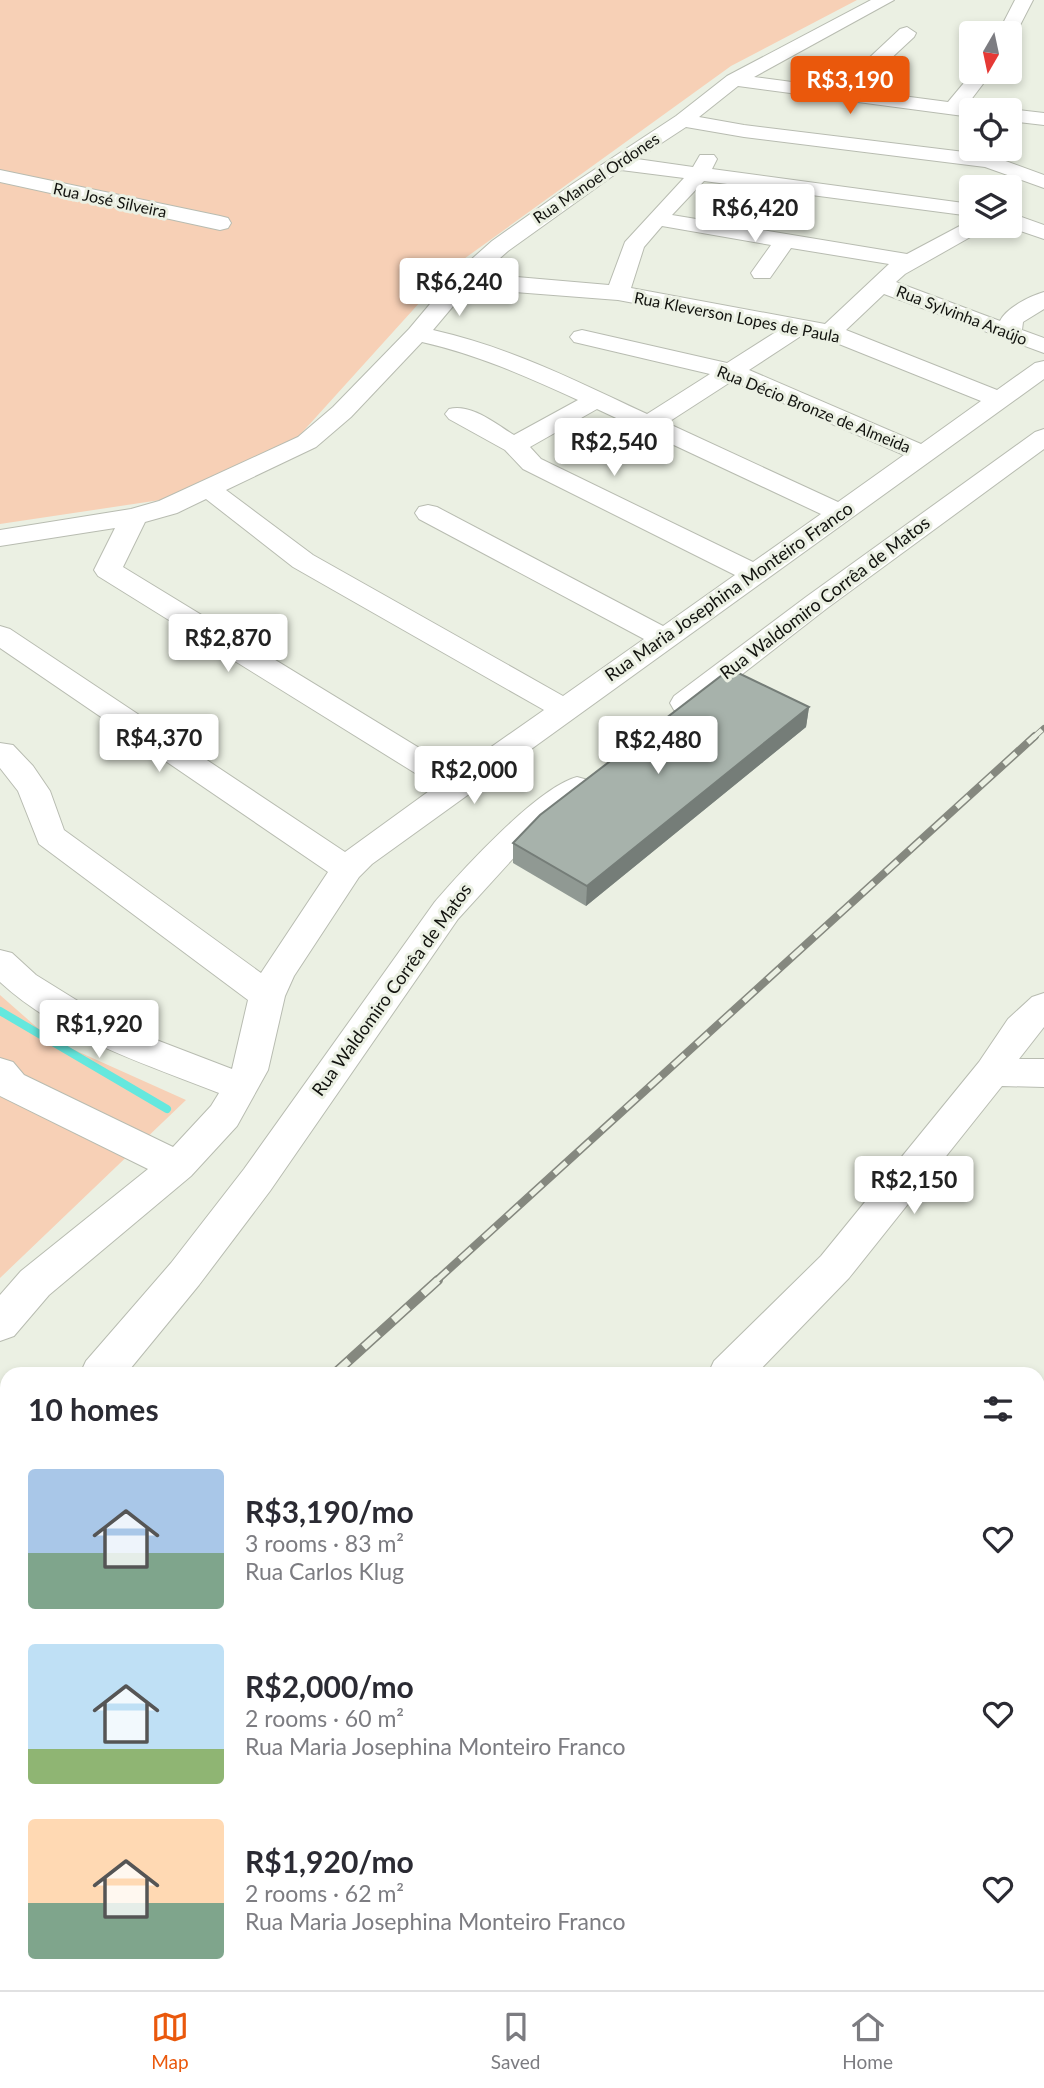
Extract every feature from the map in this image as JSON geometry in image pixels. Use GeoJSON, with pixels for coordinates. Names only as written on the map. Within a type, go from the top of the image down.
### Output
{"type":"FeatureCollection","features":[{"type":"Feature","properties":{"kind":"street","name":"Rua Manoel Ordones"},"geometry":{"type":"LineString","coordinates":[[0,538],[135,517],[168,507],[287,452],[324,429],[417,334],[464,278],[549,209],[683,120],[734,80],[885,0]]}},
{"type":"Feature","properties":{"kind":"street"},"geometry":{"type":"LineString","coordinates":[[1013,21],[1024,0]]}},
{"type":"Feature","properties":{"kind":"street"},"geometry":{"type":"LineString","coordinates":[[841,95],[907,33]]}},
{"type":"Feature","properties":{"kind":"street"},"geometry":{"type":"LineString","coordinates":[[734,80],[959,110]]}},
{"type":"Feature","properties":{"kind":"street"},"geometry":{"type":"LineString","coordinates":[[1022,119],[1044,120]]}},
{"type":"Feature","properties":{"kind":"street"},"geometry":{"type":"LineString","coordinates":[[683,120],[723,128],[959,152]]}},
{"type":"Feature","properties":{"kind":"street"},"geometry":{"type":"LineString","coordinates":[[618,293],[633,247],[700,173],[723,128]]}},
{"type":"Feature","properties":{"kind":"street"},"geometry":{"type":"LineString","coordinates":[[1000,161],[1031,183]]}},
{"type":"Feature","properties":{"kind":"street"},"geometry":{"type":"LineString","coordinates":[[617,163],[959,208]]}},
{"type":"Feature","properties":{"kind":"street","name":"Rua José Silveira"},"geometry":{"type":"LineString","coordinates":[[0,176],[220,223]]}},
{"type":"Feature","properties":{"kind":"street"},"geometry":{"type":"LineString","coordinates":[[1022,216],[1034,210]]}},
{"type":"Feature","properties":{"kind":"street"},"geometry":{"type":"LineString","coordinates":[[657,219],[908,261]]}},
{"type":"Feature","properties":{"kind":"street"},"geometry":{"type":"LineString","coordinates":[[1022,224],[1044,232]]}},
{"type":"Feature","properties":{"kind":"street"},"geometry":{"type":"LineString","coordinates":[[830,332],[879,284],[908,261],[959,234]]}},
{"type":"Feature","properties":{"kind":"street"},"geometry":{"type":"LineString","coordinates":[[762,273],[785,240]]}},
{"type":"Feature","properties":{"kind":"street","name":"Rua Kleverson Lopes de Paula"},"geometry":{"type":"LineString","coordinates":[[464,278],[500,284],[618,293],[830,332],[999,400]]}},
{"type":"Feature","properties":{"kind":"street","name":"Rua Sylvinha Araújo"},"geometry":{"type":"LineString","coordinates":[[879,284],[1044,346]]}},
{"type":"Feature","properties":{"kind":"street"},"geometry":{"type":"LineString","coordinates":[[1010,334],[1012,318],[1044,299]]}},
{"type":"Feature","properties":{"kind":"street"},"geometry":{"type":"LineString","coordinates":[[648,424],[801,326]]}},
{"type":"Feature","properties":{"kind":"street"},"geometry":{"type":"LineString","coordinates":[[417,334],[504,357],[841,513]]}},
{"type":"Feature","properties":{"kind":"street","name":"Rua Décio Bronze de Almeida"},"geometry":{"type":"LineString","coordinates":[[582,337],[730,371],[923,454]]}},
{"type":"Feature","properties":{"kind":"street","name":"Rua Maria Josephina Monteiro Franco"},"geometry":{"type":"LineString","coordinates":[[0,1324],[43,1276],[178,1166],[224,1116],[250,1070],[267,996],[284,963],[347,869],[360,856],[1044,368]]}},
{"type":"Feature","properties":{"kind":"street"},"geometry":{"type":"LineString","coordinates":[[514,445],[596,400]]}},
{"type":"Feature","properties":{"kind":"street"},"geometry":{"type":"LineString","coordinates":[[458,414],[514,445],[532,464],[755,573]]}},
{"type":"Feature","properties":{"kind":"street","name":"Rua Waldomiro Corrêa de Matos"},"geometry":{"type":"LineString","coordinates":[[666,719],[816,603],[1044,436]]}},
{"type":"Feature","properties":{"kind":"street"},"geometry":{"type":"LineString","coordinates":[[209,489],[303,561],[565,710]]}},
{"type":"Feature","properties":{"kind":"street"},"geometry":{"type":"LineString","coordinates":[[428,513],[664,638]]}},
{"type":"Feature","properties":{"kind":"street"},"geometry":{"type":"LineString","coordinates":[[135,517],[108,570],[458,786]]}},
{"type":"Feature","properties":{"kind":"street"},"geometry":{"type":"LineString","coordinates":[[0,635],[347,869]]}},
{"type":"Feature","properties":{"kind":"street"},"geometry":{"type":"LineString","coordinates":[[2,752],[22,773],[34,791],[50,836],[267,996]]}},
{"type":"Feature","properties":{"kind":"street","name":"Rua Waldomiro Corrêa de Matos"},"geometry":{"type":"LineString","coordinates":[[107,1367],[185,1274],[257,1180],[446,911],[473,877],[527,826],[602,768]]}},
{"type":"Feature","properties":{"kind":"street"},"geometry":{"type":"LineString","coordinates":[[0,962],[70,1015],[242,1087]]}},
{"type":"Feature","properties":{"kind":"street"},"geometry":{"type":"LineString","coordinates":[[736,1367],[835,1266],[992,1072],[1021,1028],[1044,1006]]}},
{"type":"Feature","properties":{"kind":"street"},"geometry":{"type":"LineString","coordinates":[[0,1072],[11,1086],[178,1166]]}},
{"type":"Feature","properties":{"kind":"street"},"geometry":{"type":"LineString","coordinates":[[992,1072],[1044,1073]]}},
{"type":"Feature","properties":{"kind":"shaded area"},"geometry":{"type":"Polygon","coordinates":[[[0,0],[857,0],[731,66],[450,269],[298,437],[167,499],[0,524],[0,0]]]}},
{"type":"Feature","properties":{"kind":"shaded area"},"geometry":{"type":"Polygon","coordinates":[[[0,995],[50,1039],[186,1100],[0,1278],[0,995]]]}},
{"type":"Feature","properties":{"kind":"building"},"geometry":{"type":"Polygon","coordinates":[[[730,669],[809,707],[587,886],[513,843],[540,815],[730,669]]]}},
{"type":"Feature","properties":{"kind":"waterway"},"geometry":{"type":"LineString","coordinates":[[0,1011],[167,1109]]}},
{"type":"Feature","properties":{"kind":"railway"},"geometry":{"type":"LineString","coordinates":[[1033,738],[1044,728]]}},
{"type":"Feature","properties":{"kind":"railway"},"geometry":{"type":"LineString","coordinates":[[436,1281],[1035,736]]}},
{"type":"Feature","properties":{"kind":"railway"},"geometry":{"type":"LineString","coordinates":[[342,1367],[438,1280]]}}]}
